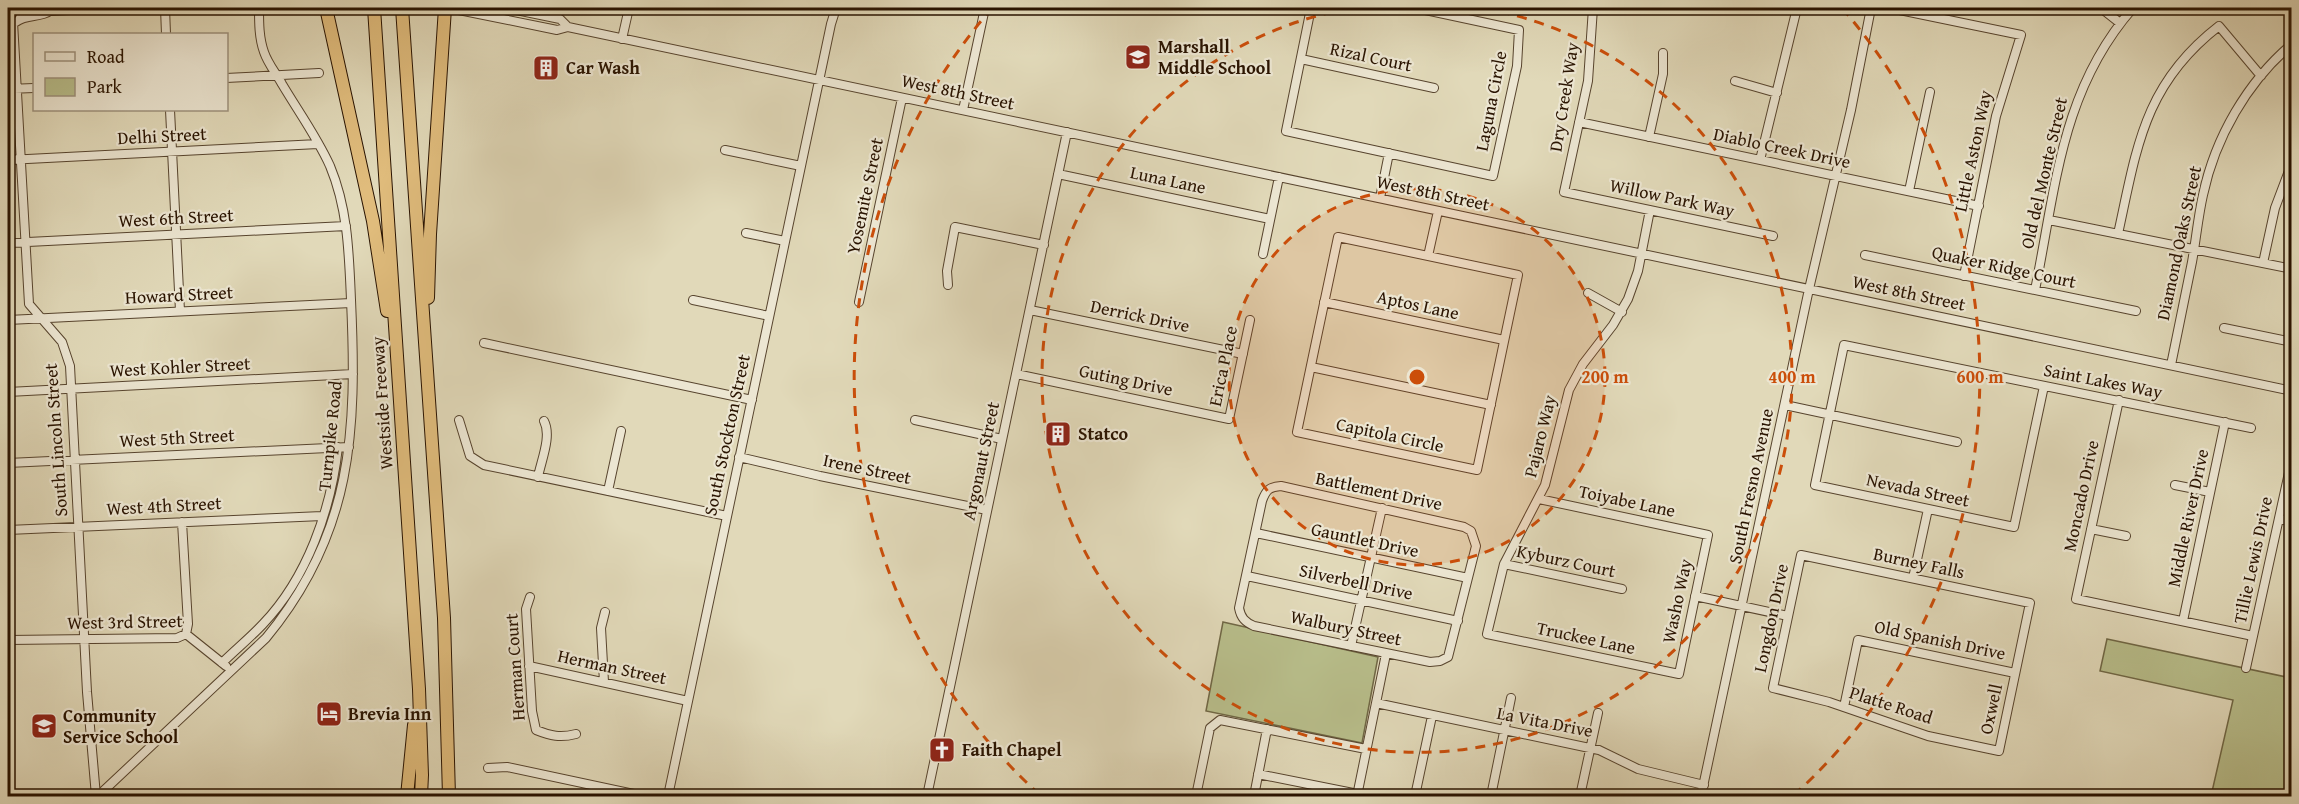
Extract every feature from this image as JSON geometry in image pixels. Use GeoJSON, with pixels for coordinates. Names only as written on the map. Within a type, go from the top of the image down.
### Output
{"type":"FeatureCollection","features":[{"type":"Feature","properties":{"kind":"highway"},"geometry":{"type":"LineString","coordinates":[[326,8],[374,221],[386,307],[395,332]]}},
{"type":"Feature","properties":{"kind":"highway","name":"Westside Freeway"},"geometry":{"type":"LineString","coordinates":[[374,8],[419,689],[421,796]]}},
{"type":"Feature","properties":{"kind":"highway"},"geometry":{"type":"LineString","coordinates":[[402,8],[444,618],[449,796]]}},
{"type":"Feature","properties":{"kind":"highway"},"geometry":{"type":"LineString","coordinates":[[423,326],[428,308],[430,234],[447,8]]}},
{"type":"Feature","properties":{"kind":"highway"},"geometry":{"type":"LineString","coordinates":[[407,796],[419,689]]}},
{"type":"Feature","properties":{"kind":"highway"},"geometry":{"type":"LineString","coordinates":[[450,776],[455,796]]}},
{"type":"Feature","properties":{"kind":"street"},"geometry":{"type":"LineString","coordinates":[[19,8],[46,8],[50,11]]}},
{"type":"Feature","properties":{"kind":"street","name":"South Lincoln Street"},"geometry":{"type":"LineString","coordinates":[[19,8],[22,13],[14,20],[12,89],[20,160],[29,303],[58,337],[67,352],[97,796]]}},
{"type":"Feature","properties":{"kind":"street"},"geometry":{"type":"LineString","coordinates":[[14,20],[50,11],[110,8]]}},
{"type":"Feature","properties":{"kind":"street"},"geometry":{"type":"LineString","coordinates":[[165,8],[166,33]]}},
{"type":"Feature","properties":{"kind":"street","name":"Turnpike Road"},"geometry":{"type":"LineString","coordinates":[[97,796],[266,638],[280,621],[313,569],[338,506],[349,447],[353,374],[346,226],[338,187],[318,144],[269,64],[261,39],[259,8]]}},
{"type":"Feature","properties":{"kind":"street","name":"West 8th Street"},"geometry":{"type":"LineString","coordinates":[[447,8],[557,30],[568,27],[2292,391]]}},
{"type":"Feature","properties":{"kind":"street","name":"West 8th Street"},"geometry":{"type":"LineString","coordinates":[[506,8],[530,10],[560,19],[568,27]]}},
{"type":"Feature","properties":{"kind":"street"},"geometry":{"type":"LineString","coordinates":[[622,39],[629,8]]}},
{"type":"Feature","properties":{"kind":"street","name":"South Stockton Street"},"geometry":{"type":"LineString","coordinates":[[668,796],[836,8]]}},
{"type":"Feature","properties":{"kind":"street"},"geometry":{"type":"LineString","coordinates":[[963,111],[985,8]]}},
{"type":"Feature","properties":{"kind":"street","name":"Laguna Circle"},"geometry":{"type":"LineString","coordinates":[[1311,8],[1286,131],[1493,176],[1517,66],[1519,30],[1416,8]]}},
{"type":"Feature","properties":{"kind":"street","name":"Dry Creek Way"},"geometry":{"type":"LineString","coordinates":[[1564,192],[1588,81],[1593,8]]}},
{"type":"Feature","properties":{"kind":"street"},"geometry":{"type":"LineString","coordinates":[[1760,160],[1797,8]]}},
{"type":"Feature","properties":{"kind":"street","name":"South Fresno Avenue"},"geometry":{"type":"LineString","coordinates":[[1701,796],[1809,289],[1851,110],[1871,8]]}},
{"type":"Feature","properties":{"kind":"street","name":"Little Aston Way"},"geometry":{"type":"LineString","coordinates":[[1890,8],[2021,35],[1996,116],[1964,276]]}},
{"type":"Feature","properties":{"kind":"street"},"geometry":{"type":"LineString","coordinates":[[2101,8],[2120,23]]}},
{"type":"Feature","properties":{"kind":"street","name":"Old del Monte Street"},"geometry":{"type":"LineString","coordinates":[[2035,290],[2067,130],[2079,93],[2096,58],[2133,8]]}},
{"type":"Feature","properties":{"kind":"street"},"geometry":{"type":"LineString","coordinates":[[503,20],[514,19],[530,10],[547,28]]}},
{"type":"Feature","properties":{"kind":"street"},"geometry":{"type":"LineString","coordinates":[[2118,234],[2138,144],[2150,110],[2180,62],[2219,26],[2261,76]]}},
{"type":"Feature","properties":{"kind":"street","name":"Diamond Oaks Street"},"geometry":{"type":"LineString","coordinates":[[2170,365],[2194,249],[2203,192],[2216,152],[2232,118],[2261,76],[2292,44]]}},
{"type":"Feature","properties":{"kind":"street"},"geometry":{"type":"LineString","coordinates":[[1649,137],[1663,74],[1663,53]]}},
{"type":"Feature","properties":{"kind":"street","name":"Rizal Court"},"geometry":{"type":"LineString","coordinates":[[1301,59],[1434,88]]}},
{"type":"Feature","properties":{"kind":"street"},"geometry":{"type":"LineString","coordinates":[[228,78],[319,73]]}},
{"type":"Feature","properties":{"kind":"street"},"geometry":{"type":"LineString","coordinates":[[1735,81],[1777,93]]}},
{"type":"Feature","properties":{"kind":"street"},"geometry":{"type":"LineString","coordinates":[[12,89],[33,88]]}},
{"type":"Feature","properties":{"kind":"street"},"geometry":{"type":"LineString","coordinates":[[1909,191],[1930,93]]}},
{"type":"Feature","properties":{"kind":"street","name":"Yosemite Street"},"geometry":{"type":"LineString","coordinates":[[860,302],[902,98]]}},
{"type":"Feature","properties":{"kind":"street"},"geometry":{"type":"LineString","coordinates":[[170,111],[180,311]]}},
{"type":"Feature","properties":{"kind":"street","name":"Diablo Creek Drive"},"geometry":{"type":"LineString","coordinates":[[1579,122],[1979,206]]}},
{"type":"Feature","properties":{"kind":"street","name":"Argonaut Street"},"geometry":{"type":"LineString","coordinates":[[927,796],[1067,132]]}},
{"type":"Feature","properties":{"kind":"street","name":"Delhi Street"},"geometry":{"type":"LineString","coordinates":[[8,160],[318,144]]}},
{"type":"Feature","properties":{"kind":"street"},"geometry":{"type":"LineString","coordinates":[[725,150],[801,166]]}},
{"type":"Feature","properties":{"kind":"street"},"geometry":{"type":"LineString","coordinates":[[1380,198],[1389,153]]}},
{"type":"Feature","properties":{"kind":"street"},"geometry":{"type":"LineString","coordinates":[[2263,263],[2275,207],[2292,163]]}},
{"type":"Feature","properties":{"kind":"street","name":"Luna Lane"},"geometry":{"type":"LineString","coordinates":[[1058,174],[1270,219]]}},
{"type":"Feature","properties":{"kind":"street"},"geometry":{"type":"LineString","coordinates":[[1263,254],[1279,177]]}},
{"type":"Feature","properties":{"kind":"street","name":"Willow Park Way"},"geometry":{"type":"LineString","coordinates":[[1564,192],[1773,236]]}},
{"type":"Feature","properties":{"kind":"street","name":"Pajaro Way"},"geometry":{"type":"LineString","coordinates":[[1487,634],[1504,564],[1539,499],[1550,471],[1569,390],[1583,364],[1622,312],[1634,284],[1650,210]]}},
{"type":"Feature","properties":{"kind":"street"},"geometry":{"type":"LineString","coordinates":[[1428,256],[1438,211]]}},
{"type":"Feature","properties":{"kind":"street"},"geometry":{"type":"LineString","coordinates":[[2049,220],[2292,269]]}},
{"type":"Feature","properties":{"kind":"street","name":"West 6th Street"},"geometry":{"type":"LineString","coordinates":[[8,243],[346,226]]}},
{"type":"Feature","properties":{"kind":"street"},"geometry":{"type":"LineString","coordinates":[[948,285],[947,271],[956,227],[1044,245]]}},
{"type":"Feature","properties":{"kind":"street"},"geometry":{"type":"LineString","coordinates":[[746,233],[785,241]]}},
{"type":"Feature","properties":{"kind":"street","name":"Capitola Circle"},"geometry":{"type":"LineString","coordinates":[[1338,237],[1428,256],[1518,275],[1477,470],[1297,432],[1338,237]]}},
{"type":"Feature","properties":{"kind":"street","name":"Quaker Ridge Court"},"geometry":{"type":"LineString","coordinates":[[1865,255],[2136,311]]}},
{"type":"Feature","properties":{"kind":"street"},"geometry":{"type":"LineString","coordinates":[[1588,293],[1622,312]]}},
{"type":"Feature","properties":{"kind":"street"},"geometry":{"type":"LineString","coordinates":[[693,300],[769,316]]}},
{"type":"Feature","properties":{"kind":"street","name":"Aptos Lane"},"geometry":{"type":"LineString","coordinates":[[1324,302],[1504,340]]}},
{"type":"Feature","properties":{"kind":"street","name":"Howard Street"},"geometry":{"type":"LineString","coordinates":[[8,320],[351,303]]}},
{"type":"Feature","properties":{"kind":"street","name":"Derrick Drive"},"geometry":{"type":"LineString","coordinates":[[1030,310],[1243,354]]}},
{"type":"Feature","properties":{"kind":"street","name":"Erica Place"},"geometry":{"type":"LineString","coordinates":[[1229,419],[1250,320]]}},
{"type":"Feature","properties":{"kind":"street"},"geometry":{"type":"LineString","coordinates":[[2224,328],[2292,342]]}},
{"type":"Feature","properties":{"kind":"street"},"geometry":{"type":"LineString","coordinates":[[484,343],[752,399]]}},
{"type":"Feature","properties":{"kind":"street","name":"Saint Lakes Way"},"geometry":{"type":"LineString","coordinates":[[1830,415],[1844,345],[2251,428]]}},
{"type":"Feature","properties":{"kind":"street"},"geometry":{"type":"LineString","coordinates":[[1311,366],[1491,405]]}},
{"type":"Feature","properties":{"kind":"street","name":"West Kohler Street"},"geometry":{"type":"LineString","coordinates":[[8,392],[353,374]]}},
{"type":"Feature","properties":{"kind":"street","name":"Guting Drive"},"geometry":{"type":"LineString","coordinates":[[1016,374],[1229,419]]}},
{"type":"Feature","properties":{"kind":"street","name":"Nevada Street"},"geometry":{"type":"LineString","coordinates":[[1830,415],[1815,485],[2014,527],[2044,386]]}},
{"type":"Feature","properties":{"kind":"street","name":"Moncado Drive"},"geometry":{"type":"LineString","coordinates":[[2119,400],[2076,599],[2183,621]]}},
{"type":"Feature","properties":{"kind":"street"},"geometry":{"type":"LineString","coordinates":[[1785,405],[1957,442]]}},
{"type":"Feature","properties":{"kind":"street"},"geometry":{"type":"LineString","coordinates":[[459,420],[470,456],[484,465],[727,516]]}},
{"type":"Feature","properties":{"kind":"street"},"geometry":{"type":"LineString","coordinates":[[915,420],[1002,439]]}},
{"type":"Feature","properties":{"kind":"street"},"geometry":{"type":"LineString","coordinates":[[538,477],[546,439],[544,421]]}},
{"type":"Feature","properties":{"kind":"street","name":"Middle River Drive"},"geometry":{"type":"LineString","coordinates":[[2183,621],[2225,422]]}},
{"type":"Feature","properties":{"kind":"street"},"geometry":{"type":"LineString","coordinates":[[608,491],[621,431]]}},
{"type":"Feature","properties":{"kind":"street"},"geometry":{"type":"LineString","coordinates":[[222,663],[263,624],[286,594],[306,559],[322,516],[338,447]]}},
{"type":"Feature","properties":{"kind":"street","name":"West 5th Street"},"geometry":{"type":"LineString","coordinates":[[8,463],[349,447]]}},
{"type":"Feature","properties":{"kind":"street","name":"Irene Street"},"geometry":{"type":"LineString","coordinates":[[740,457],[987,510]]}},
{"type":"Feature","properties":{"kind":"street","name":"Tillie Lewis Drive"},"geometry":{"type":"LineString","coordinates":[[2246,669],[2292,459]]}},
{"type":"Feature","properties":{"kind":"street"},"geometry":{"type":"LineString","coordinates":[[2175,485],[2210,492]]}},
{"type":"Feature","properties":{"kind":"street","name":"Battlement Drive"},"geometry":{"type":"LineString","coordinates":[[1256,533],[1266,492],[1272,487],[1281,486],[1464,527],[1471,531],[1476,546],[1468,578]]}},
{"type":"Feature","properties":{"kind":"street","name":"Toiyabe Lane"},"geometry":{"type":"LineString","coordinates":[[1539,499],[1708,535]]}},
{"type":"Feature","properties":{"kind":"street"},"geometry":{"type":"LineString","coordinates":[[1351,646],[1382,508]]}},
{"type":"Feature","properties":{"kind":"street"},"geometry":{"type":"LineString","coordinates":[[1913,578],[1928,509]]}},
{"type":"Feature","properties":{"kind":"street","name":"West 4th Street"},"geometry":{"type":"LineString","coordinates":[[8,530],[322,516]]}},
{"type":"Feature","properties":{"kind":"street"},"geometry":{"type":"LineString","coordinates":[[2279,519],[2292,521]]}},
{"type":"Feature","properties":{"kind":"street"},"geometry":{"type":"LineString","coordinates":[[182,522],[188,624],[186,634]]}},
{"type":"Feature","properties":{"kind":"street"},"geometry":{"type":"LineString","coordinates":[[2091,529],[2126,536]]}},
{"type":"Feature","properties":{"kind":"street"},"geometry":{"type":"LineString","coordinates":[[1247,576],[1256,533]]}},
{"type":"Feature","properties":{"kind":"street","name":"Gauntlet Drive"},"geometry":{"type":"LineString","coordinates":[[1256,533],[1468,578]]}},
{"type":"Feature","properties":{"kind":"street","name":"Washo Way"},"geometry":{"type":"LineString","coordinates":[[1679,674],[1708,535]]}},
{"type":"Feature","properties":{"kind":"street","name":"Burney Falls"},"geometry":{"type":"LineString","coordinates":[[1801,555],[2030,603]]}},
{"type":"Feature","properties":{"kind":"street","name":"Longdon Drive"},"geometry":{"type":"LineString","coordinates":[[1773,688],[1801,555]]}},
{"type":"Feature","properties":{"kind":"street","name":"Kyburz Court"},"geometry":{"type":"LineString","coordinates":[[1504,564],[1622,589]]}},
{"type":"Feature","properties":{"kind":"street","name":"Silverbell Drive"},"geometry":{"type":"LineString","coordinates":[[1247,576],[1458,621]]}},
{"type":"Feature","properties":{"kind":"street","name":"Walbury Street"},"geometry":{"type":"LineString","coordinates":[[1247,576],[1239,608],[1240,616],[1254,626],[1430,662],[1448,657],[1458,621]]}},
{"type":"Feature","properties":{"kind":"street"},"geometry":{"type":"LineString","coordinates":[[1458,621],[1468,578]]}},
{"type":"Feature","properties":{"kind":"street"},"geometry":{"type":"LineString","coordinates":[[1695,596],[1788,616]]}},
{"type":"Feature","properties":{"kind":"street","name":"Herman Court"},"geometry":{"type":"LineString","coordinates":[[530,597],[526,609],[532,711],[536,730],[550,736],[563,737],[576,734]]}},
{"type":"Feature","properties":{"kind":"street","name":"Oxwell"},"geometry":{"type":"LineString","coordinates":[[1999,751],[2030,603]]}},
{"type":"Feature","properties":{"kind":"street"},"geometry":{"type":"LineString","coordinates":[[604,682],[601,628],[605,612]]}},
{"type":"Feature","properties":{"kind":"street"},"geometry":{"type":"LineString","coordinates":[[2183,621],[2253,636]]}},
{"type":"Feature","properties":{"kind":"street","name":"West 3rd Street"},"geometry":{"type":"LineString","coordinates":[[8,640],[177,638],[186,634],[232,671]]}},
{"type":"Feature","properties":{"kind":"street","name":"Truckee Lane"},"geometry":{"type":"LineString","coordinates":[[1487,634],[1679,674]]}},
{"type":"Feature","properties":{"kind":"street","name":"Old Spanish Drive"},"geometry":{"type":"LineString","coordinates":[[1844,707],[1858,640],[2015,673]]}},
{"type":"Feature","properties":{"kind":"street"},"geometry":{"type":"LineString","coordinates":[[1258,774],[1357,795],[1386,654]]}},
{"type":"Feature","properties":{"kind":"street","name":"Herman Street"},"geometry":{"type":"LineString","coordinates":[[529,666],[688,701]]}},
{"type":"Feature","properties":{"kind":"street","name":"Platte Road"},"geometry":{"type":"LineString","coordinates":[[1773,688],[1809,696],[1928,736],[1999,751]]}},
{"type":"Feature","properties":{"kind":"street"},"geometry":{"type":"LineString","coordinates":[[1491,796],[1512,698]]}},
{"type":"Feature","properties":{"kind":"street","name":"La Vita Drive"},"geometry":{"type":"LineString","coordinates":[[1376,703],[1590,748],[1638,769],[1704,784]]}},
{"type":"Feature","properties":{"kind":"street"},"geometry":{"type":"LineString","coordinates":[[1580,796],[1598,712]]}},
{"type":"Feature","properties":{"kind":"street"},"geometry":{"type":"LineString","coordinates":[[1415,796],[1432,716]]}},
{"type":"Feature","properties":{"kind":"street"},"geometry":{"type":"LineString","coordinates":[[1196,796],[1210,728],[1217,721],[1227,721],[1366,749]]}},
{"type":"Feature","properties":{"kind":"street"},"geometry":{"type":"LineString","coordinates":[[1254,796],[1267,729]]}},
{"type":"Feature","properties":{"kind":"street"},"geometry":{"type":"LineString","coordinates":[[488,768],[507,767],[643,796]]}},
{"type":"Feature","properties":{"kind":"green space"},"geometry":{"type":"Polygon","coordinates":[[[1223,622],[1378,657],[1362,743],[1206,711],[1223,622]]]}},
{"type":"Feature","properties":{"kind":"green space"},"geometry":{"type":"Polygon","coordinates":[[[2107,639],[2291,678],[2291,796],[2211,796],[2233,700],[2100,671],[2107,639]]]}},
{"type":"Feature","properties":{"kind":"place","name":"Marshall Middle School"},"geometry":{"type":"Point","coordinates":[1138,57]}},
{"type":"Feature","properties":{"kind":"place","name":"Car Wash"},"geometry":{"type":"Point","coordinates":[546,68]}},
{"type":"Feature","properties":{"kind":"place","name":"Statco"},"geometry":{"type":"Point","coordinates":[1058,434]}},
{"type":"Feature","properties":{"kind":"place","name":"Brevia Inn"},"geometry":{"type":"Point","coordinates":[329,714]}},
{"type":"Feature","properties":{"kind":"place","name":"Community Service School"},"geometry":{"type":"Point","coordinates":[44,726]}},
{"type":"Feature","properties":{"kind":"place","name":"Faith Chapel"},"geometry":{"type":"Point","coordinates":[942,750]}}]}
